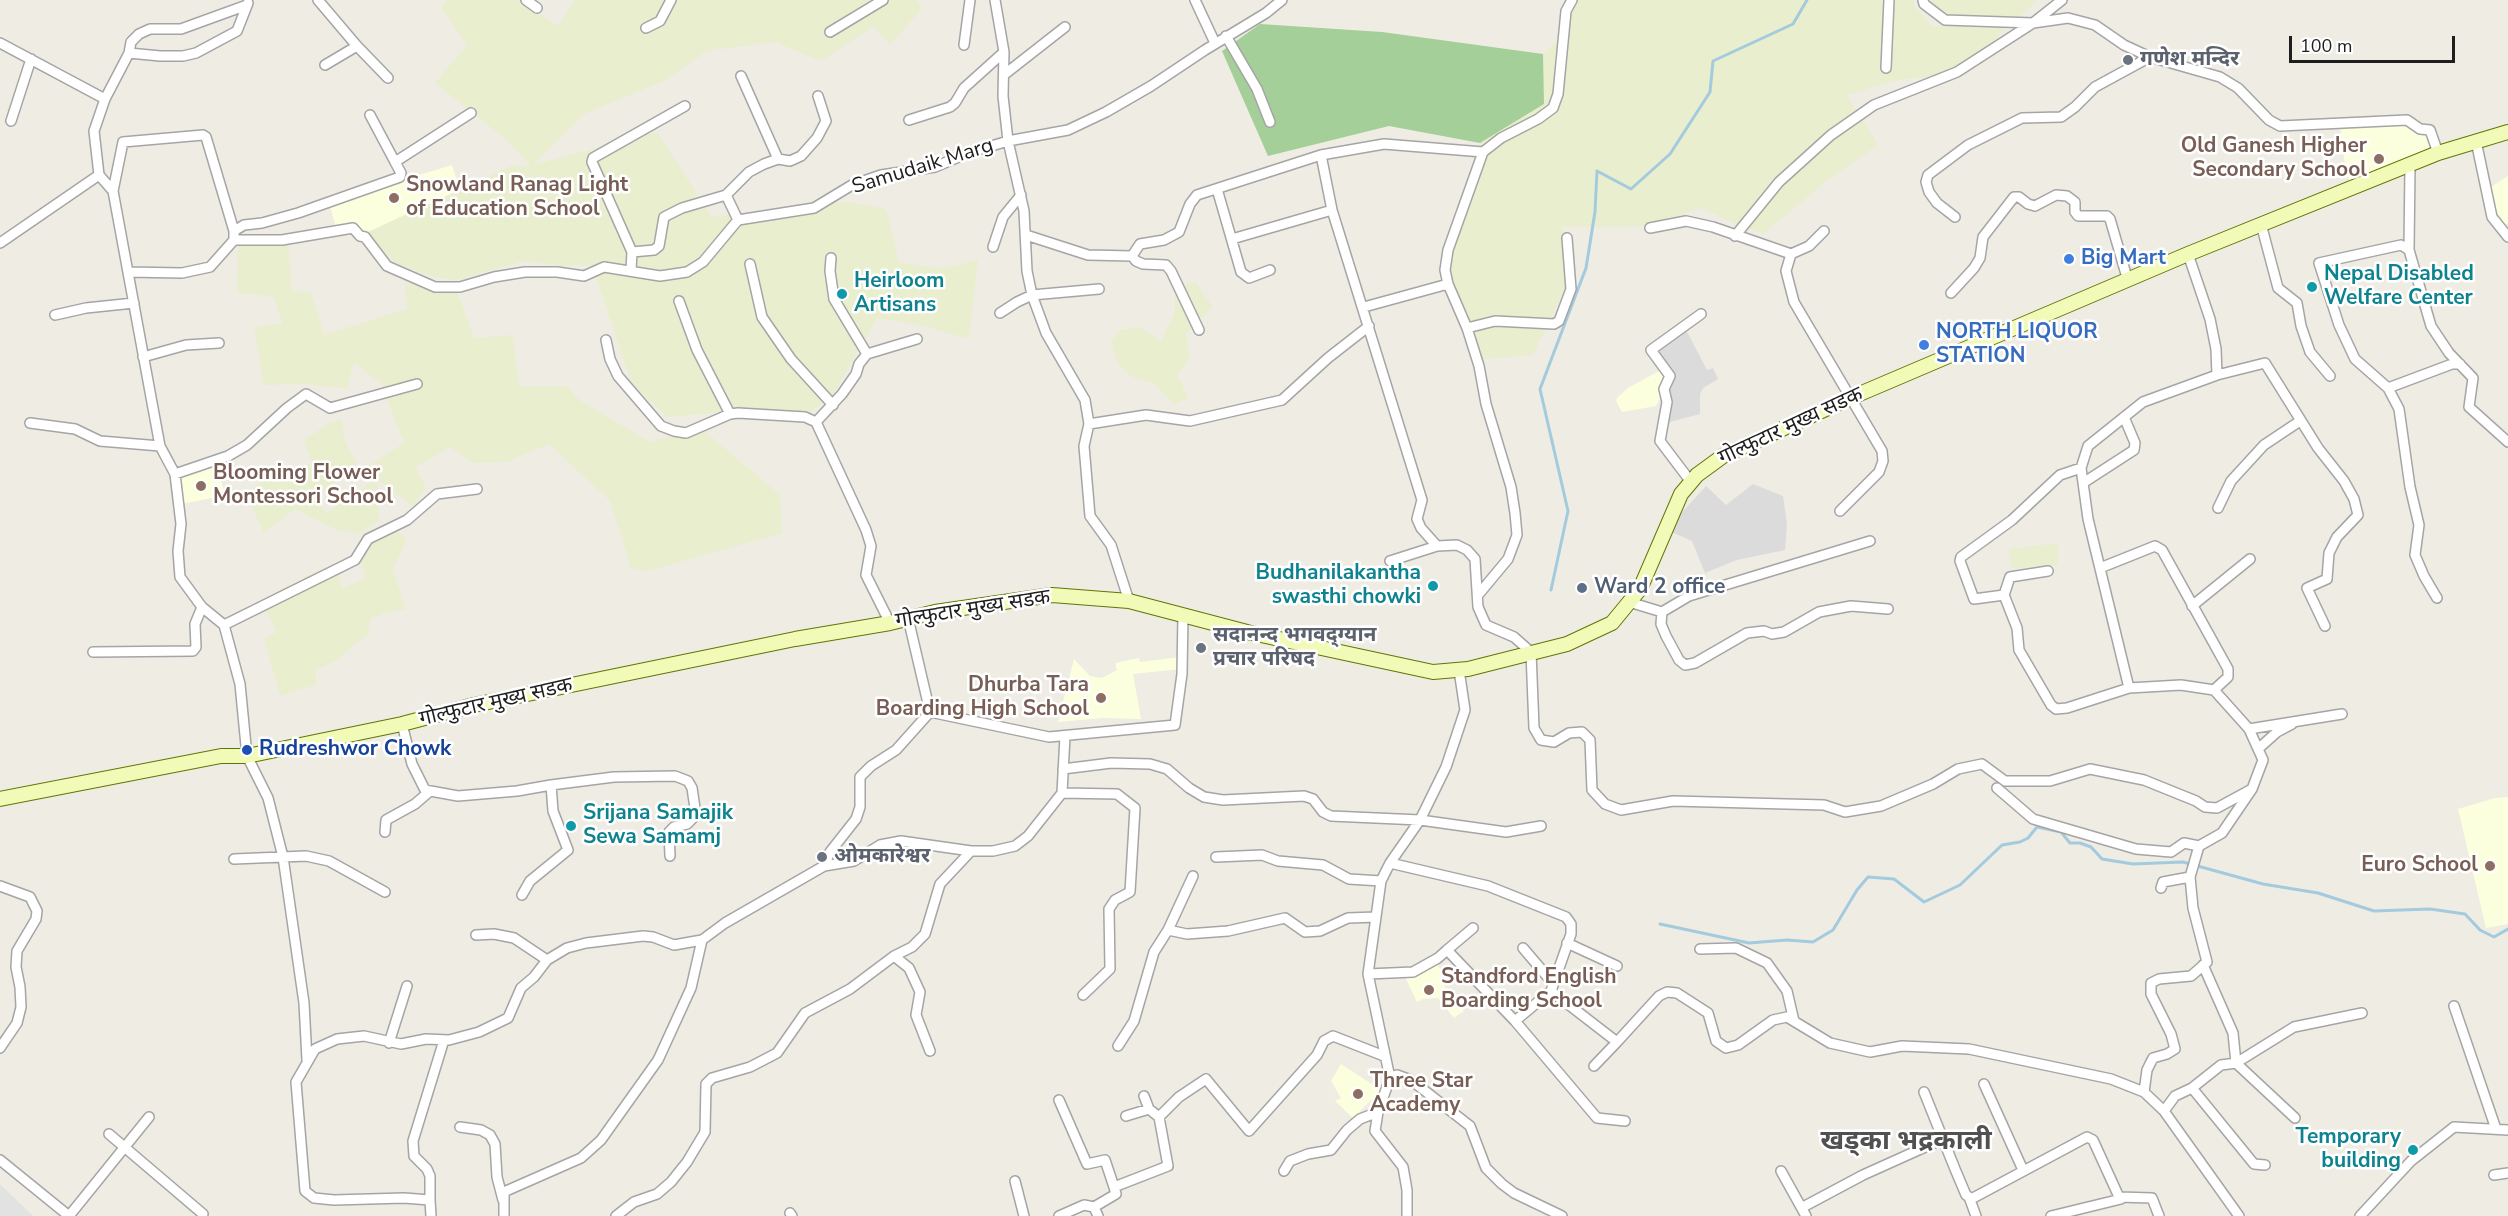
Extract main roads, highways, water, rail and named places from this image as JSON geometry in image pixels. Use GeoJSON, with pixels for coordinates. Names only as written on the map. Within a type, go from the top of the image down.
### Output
{"type":"FeatureCollection","features":[{"type":"Feature","properties":{"kind":"main road","name":"गोल्फुटार मुख्य सडक"},"geometry":{"type":"LineString","coordinates":[[0,799],[221,756],[247,756],[402,724],[474,705],[795,639],[1052,595],[1129,601],[1247,632],[1433,672],[1458,670],[1567,644],[1612,623],[1640,589],[1682,494],[1697,475],[1723,456],[1850,398],[2188,254],[2438,153],[2508,132]]}},
{"type":"Feature","properties":{"kind":"waterway"},"geometry":{"type":"LineString","coordinates":[[1551,590],[1568,511],[1540,389],[1586,268],[1595,212],[1597,171],[1631,189],[1670,154],[1710,92],[1713,61],[1793,24],[1807,0]]}},
{"type":"Feature","properties":{"kind":"waterway"},"geometry":{"type":"LineString","coordinates":[[1660,924],[1749,943],[1787,940],[1813,942],[1833,930],[1857,890],[1868,877],[1894,879],[1924,902],[1960,885],[2002,845],[2028,838],[2037,827],[2061,832],[2070,843],[2080,843],[2091,847],[2102,859],[2133,864],[2183,862],[2263,884],[2318,893],[2374,911],[2430,909],[2465,914],[2480,930],[2494,937],[2508,929]]}},
{"type":"Feature","properties":{"kind":"place","name":"गणेश मन्दिर"},"geometry":{"type":"Point","coordinates":[2128,60]}},
{"type":"Feature","properties":{"kind":"place","name":"Old Ganesh Higher Secondary School"},"geometry":{"type":"Point","coordinates":[2379,159]}},
{"type":"Feature","properties":{"kind":"place","name":"Snowland Ranag Light of Education School"},"geometry":{"type":"Point","coordinates":[394,198]}},
{"type":"Feature","properties":{"kind":"place","name":"Big Mart"},"geometry":{"type":"Point","coordinates":[2069,259]}},
{"type":"Feature","properties":{"kind":"place","name":"Nepal Disabled Welfare Center"},"geometry":{"type":"Point","coordinates":[2312,287]}},
{"type":"Feature","properties":{"kind":"place","name":"Heirloom Artisans"},"geometry":{"type":"Point","coordinates":[842,294]}},
{"type":"Feature","properties":{"kind":"place","name":"NORTH LIQUOR STATION"},"geometry":{"type":"Point","coordinates":[1924,345]}},
{"type":"Feature","properties":{"kind":"place","name":"Blooming Flower Montessori School"},"geometry":{"type":"Point","coordinates":[201,486]}},
{"type":"Feature","properties":{"kind":"place","name":"Budhanilakantha swasthi chowki"},"geometry":{"type":"Point","coordinates":[1433,586]}},
{"type":"Feature","properties":{"kind":"place","name":"Ward 2 office"},"geometry":{"type":"Point","coordinates":[1582,588]}},
{"type":"Feature","properties":{"kind":"place","name":"सदानन्द भगवद्ग्यान प्रचार परिषद"},"geometry":{"type":"Point","coordinates":[1201,648]}},
{"type":"Feature","properties":{"kind":"place","name":"Dhurba Tara Boarding High School"},"geometry":{"type":"Point","coordinates":[1101,698]}},
{"type":"Feature","properties":{"kind":"place","name":"Rudreshwor Chowk"},"geometry":{"type":"Point","coordinates":[247,750]}},
{"type":"Feature","properties":{"kind":"place","name":"Srijana Samajik Sewa Samamj"},"geometry":{"type":"Point","coordinates":[571,826]}},
{"type":"Feature","properties":{"kind":"place","name":"ओमकारेश्वर"},"geometry":{"type":"Point","coordinates":[822,857]}},
{"type":"Feature","properties":{"kind":"place","name":"Euro School"},"geometry":{"type":"Point","coordinates":[2490,866]}},
{"type":"Feature","properties":{"kind":"place","name":"Standford English Boarding School"},"geometry":{"type":"Point","coordinates":[1429,990]}},
{"type":"Feature","properties":{"kind":"place","name":"Three Star Academy"},"geometry":{"type":"Point","coordinates":[1358,1094]}},
{"type":"Feature","properties":{"kind":"place","name":"Temporary building"},"geometry":{"type":"Point","coordinates":[2413,1150]}},
{"type":"Feature","properties":{"kind":"district","name":"खड्का भद्रकाली"},"geometry":{"type":"Point","coordinates":[1906,1142]}}]}
